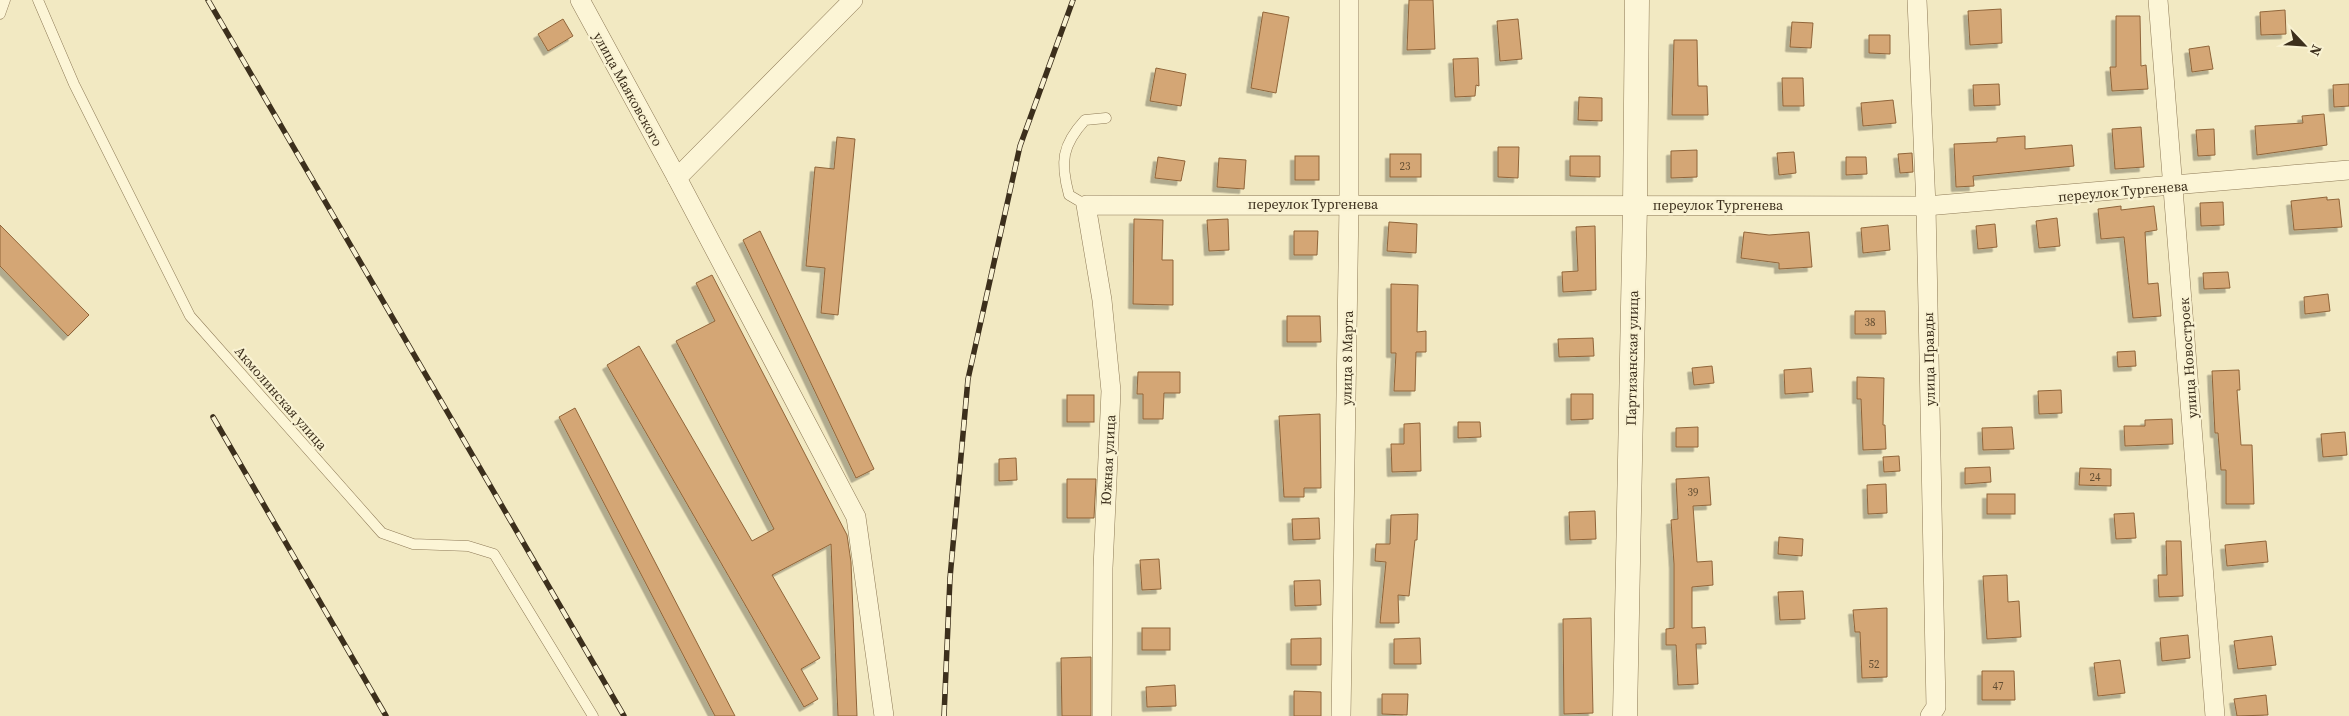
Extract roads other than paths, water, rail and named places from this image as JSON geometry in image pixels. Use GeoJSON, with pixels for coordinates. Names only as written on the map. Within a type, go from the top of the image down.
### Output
{"type":"FeatureCollection","features":[{"type":"Feature","properties":{"kind":"street","name":"улица Маяковского"},"geometry":{"type":"LineString","coordinates":[[580,0],[677,178],[856,516],[884,716]]}},
{"type":"Feature","properties":{"kind":"street"},"geometry":{"type":"LineString","coordinates":[[677,178],[853,0]]}},
{"type":"Feature","properties":{"kind":"street","name":"улица 8 Марта"},"geometry":{"type":"LineString","coordinates":[[1341,716],[1349,204],[1350,0]]}},
{"type":"Feature","properties":{"kind":"street","name":"Партизанская улица"},"geometry":{"type":"LineString","coordinates":[[1625,716],[1636,205],[1637,0]]}},
{"type":"Feature","properties":{"kind":"street","name":"улица Правды"},"geometry":{"type":"LineString","coordinates":[[1917,0],[1926,206],[1936,713]]}},
{"type":"Feature","properties":{"kind":"street","name":"улица Новостроек"},"geometry":{"type":"LineString","coordinates":[[2158,0],[2175,187],[2215,716]]}},
{"type":"Feature","properties":{"kind":"street","name":"переулок Тургенева"},"geometry":{"type":"LineString","coordinates":[[1086,205],[1926,206],[2175,187],[2349,171]]}},
{"type":"Feature","properties":{"kind":"street","name":"Южная улица"},"geometry":{"type":"LineString","coordinates":[[1086,205],[1102,300],[1111,391],[1103,568],[1102,716]]}},
{"type":"Feature","properties":{"kind":"lane"},"geometry":{"type":"LineString","coordinates":[[0,14],[6,0]]}},
{"type":"Feature","properties":{"kind":"lane","name":"Акмолинская улица"},"geometry":{"type":"LineString","coordinates":[[38,0],[74,84],[190,316],[382,533],[413,544],[468,546],[494,554],[517,588],[593,716]]}},
{"type":"Feature","properties":{"kind":"lane"},"geometry":{"type":"LineString","coordinates":[[1086,205],[1069,195],[1063,173],[1064,153],[1071,136],[1085,120],[1106,118]]}},
{"type":"Feature","properties":{"kind":"railway"},"geometry":{"type":"LineString","coordinates":[[208,0],[624,716]]}},
{"type":"Feature","properties":{"kind":"railway"},"geometry":{"type":"LineString","coordinates":[[944,716],[950,578],[968,379],[1020,146],[1073,0]]}},
{"type":"Feature","properties":{"kind":"railway"},"geometry":{"type":"LineString","coordinates":[[213,417],[386,716]]}}]}
